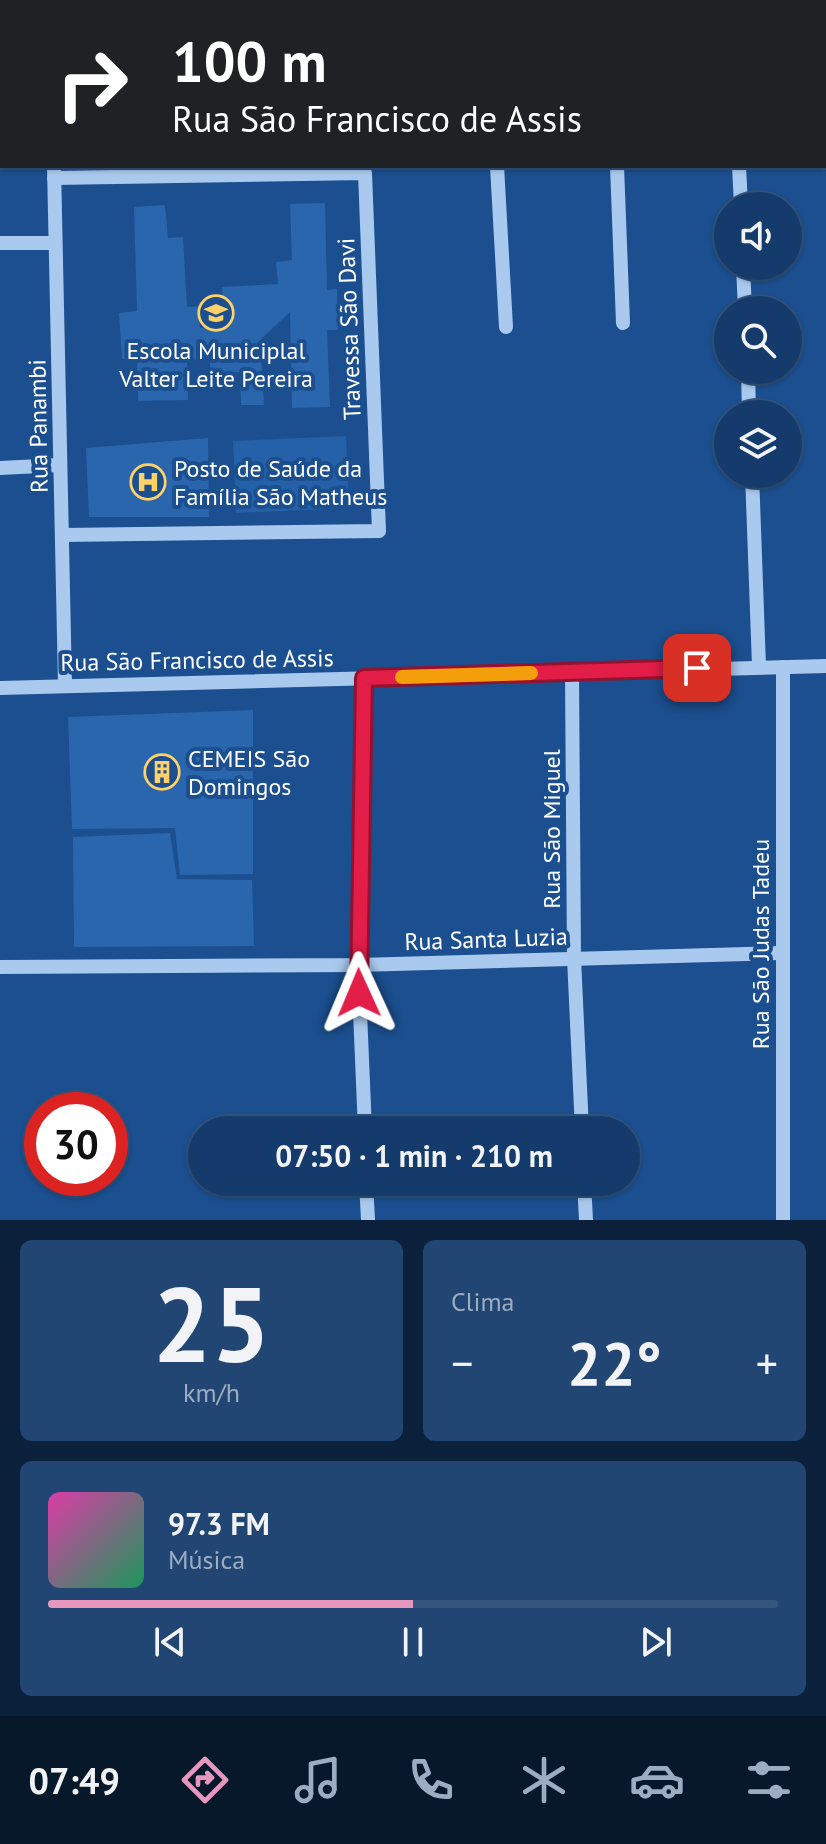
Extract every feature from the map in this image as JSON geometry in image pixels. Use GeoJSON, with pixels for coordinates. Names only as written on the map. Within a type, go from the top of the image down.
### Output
{"type":"FeatureCollection","features":[{"type":"Feature","properties":{"kind":"street"},"geometry":{"type":"LineString","coordinates":[[497,168],[506,327]]}},
{"type":"Feature","properties":{"kind":"street"},"geometry":{"type":"LineString","coordinates":[[617,168],[623,323]]}},
{"type":"Feature","properties":{"kind":"street"},"geometry":{"type":"LineString","coordinates":[[739,168],[740,192]]}},
{"type":"Feature","properties":{"kind":"street","name":"Travessa São Davi"},"geometry":{"type":"LineString","coordinates":[[54,172],[365,173],[379,531],[62,535]]}},
{"type":"Feature","properties":{"kind":"street","name":"Rua Panambi"},"geometry":{"type":"LineString","coordinates":[[54,172],[65,684]]}},
{"type":"Feature","properties":{"kind":"street"},"geometry":{"type":"LineString","coordinates":[[0,243],[55,243]]}},
{"type":"Feature","properties":{"kind":"street"},"geometry":{"type":"LineString","coordinates":[[0,468],[60,465]]}},
{"type":"Feature","properties":{"kind":"street"},"geometry":{"type":"LineString","coordinates":[[753,488],[759,666]]}},
{"type":"Feature","properties":{"kind":"street","name":"Rua São Francisco de Assis"},"geometry":{"type":"LineString","coordinates":[[0,688],[826,666]]}},
{"type":"Feature","properties":{"kind":"street","name":"Rua São Judas Tadeu"},"geometry":{"type":"LineString","coordinates":[[783,667],[783,1220]]}},
{"type":"Feature","properties":{"kind":"street","name":"Rua São Miguel"},"geometry":{"type":"LineString","coordinates":[[572,672],[574,958],[581,1116]]}},
{"type":"Feature","properties":{"kind":"street"},"geometry":{"type":"LineString","coordinates":[[364,678],[358,965],[364,1116]]}},
{"type":"Feature","properties":{"kind":"street","name":"Rua Santa Luzia"},"geometry":{"type":"LineString","coordinates":[[0,967],[358,965],[781,953]]}},
{"type":"Feature","properties":{"kind":"street"},"geometry":{"type":"LineString","coordinates":[[367,1196],[368,1220]]}},
{"type":"Feature","properties":{"kind":"street"},"geometry":{"type":"LineString","coordinates":[[585,1196],[586,1220]]}},
{"type":"Feature","properties":{"kind":"shaded area"},"geometry":{"type":"Polygon","coordinates":[[[346,436],[349,508],[236,513],[233,441],[346,436]]]}},
{"type":"Feature","properties":{"kind":"building"},"geometry":{"type":"Polygon","coordinates":[[[325,203],[327,290],[337,289],[338,330],[327,330],[330,407],[292,408],[290,312],[260,340],[264,405],[241,405],[240,372],[210,373],[210,359],[187,360],[188,400],[138,401],[137,359],[122,359],[119,313],[137,311],[134,207],[165,205],[168,238],[183,237],[187,307],[198,306],[200,328],[208,327],[207,303],[223,301],[222,287],[278,284],[276,262],[292,260],[290,204],[325,203]]]}},
{"type":"Feature","properties":{"kind":"building","name":"Posto de Saúde da Família São Matheus"},"geometry":{"type":"Polygon","coordinates":[[[208,438],[209,517],[89,517],[86,448],[208,438]]]}},
{"type":"Feature","properties":{"kind":"building","name":"CEMEIS São Domingos"},"geometry":{"type":"Polygon","coordinates":[[[253,710],[253,874],[180,875],[175,828],[72,829],[68,717],[253,710]]]}},
{"type":"Feature","properties":{"kind":"building"},"geometry":{"type":"Polygon","coordinates":[[[170,833],[177,879],[252,880],[254,946],[74,947],[73,837],[170,833]]]}},
{"type":"Feature","properties":{"kind":"slow traffic"},"geometry":{"type":"LineString","coordinates":[[402,677],[531,673]]}},
{"type":"Feature","properties":{"kind":"place","name":"Escola Municiplal Valter Leite Pereira"},"geometry":{"type":"Point","coordinates":[216,313]}},
{"type":"Feature","properties":{"kind":"place","name":"Posto de Saúde da Família São Matheus"},"geometry":{"type":"Point","coordinates":[148,482]}},
{"type":"Feature","properties":{"kind":"place","name":"CEMEIS São Domingos"},"geometry":{"type":"Point","coordinates":[162,772]}},
{"type":"Feature","properties":{"kind":"route"},"geometry":{"type":"LineString","coordinates":[[359,993],[364,678],[697,668]]}}]}
